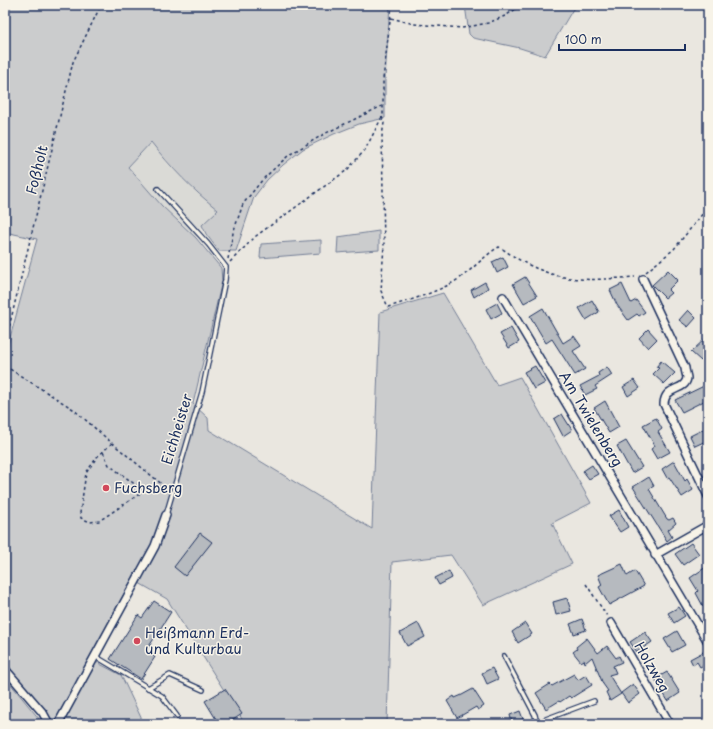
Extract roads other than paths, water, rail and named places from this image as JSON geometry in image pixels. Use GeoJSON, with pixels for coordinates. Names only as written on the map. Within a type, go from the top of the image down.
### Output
{"type":"FeatureCollection","features":[{"type":"Feature","properties":{"kind":"street"},"geometry":{"type":"LineString","coordinates":[[642,278],[684,368],[687,378],[683,385],[669,392],[665,398],[664,404],[708,496]]}},
{"type":"Feature","properties":{"kind":"street","name":"Am Twielenberg"},"geometry":{"type":"LineString","coordinates":[[503,297],[708,642]]}},
{"type":"Feature","properties":{"kind":"street","name":"Eichheister"},"geometry":{"type":"LineString","coordinates":[[58,724],[155,546],[166,515]]}},
{"type":"Feature","properties":{"kind":"street"},"geometry":{"type":"LineString","coordinates":[[656,554],[708,526]]}},
{"type":"Feature","properties":{"kind":"street","name":"Holzweg"},"geometry":{"type":"LineString","coordinates":[[611,623],[670,724]]}},
{"type":"Feature","properties":{"kind":"street"},"geometry":{"type":"LineString","coordinates":[[5,669],[43,713],[49,724]]}},
{"type":"Feature","properties":{"kind":"lane","name":"Eichheister"},"geometry":{"type":"LineString","coordinates":[[158,189],[208,244],[226,267],[225,280],[202,392],[166,515]]}},
{"type":"Feature","properties":{"kind":"lane"},"geometry":{"type":"LineString","coordinates":[[95,656],[162,696],[177,716]]}},
{"type":"Feature","properties":{"kind":"lane"},"geometry":{"type":"LineString","coordinates":[[504,656],[535,715],[538,724],[546,719],[594,701]]}},
{"type":"Feature","properties":{"kind":"lane"},"geometry":{"type":"LineString","coordinates":[[148,688],[170,675],[203,690]]}},
{"type":"Feature","properties":{"kind":"place","name":"Fuchsberg"},"geometry":{"type":"Point","coordinates":[106,488]}},
{"type":"Feature","properties":{"kind":"place","name":"Heißmann Erd- und Kulturbau"},"geometry":{"type":"Point","coordinates":[137,641]}}]}
